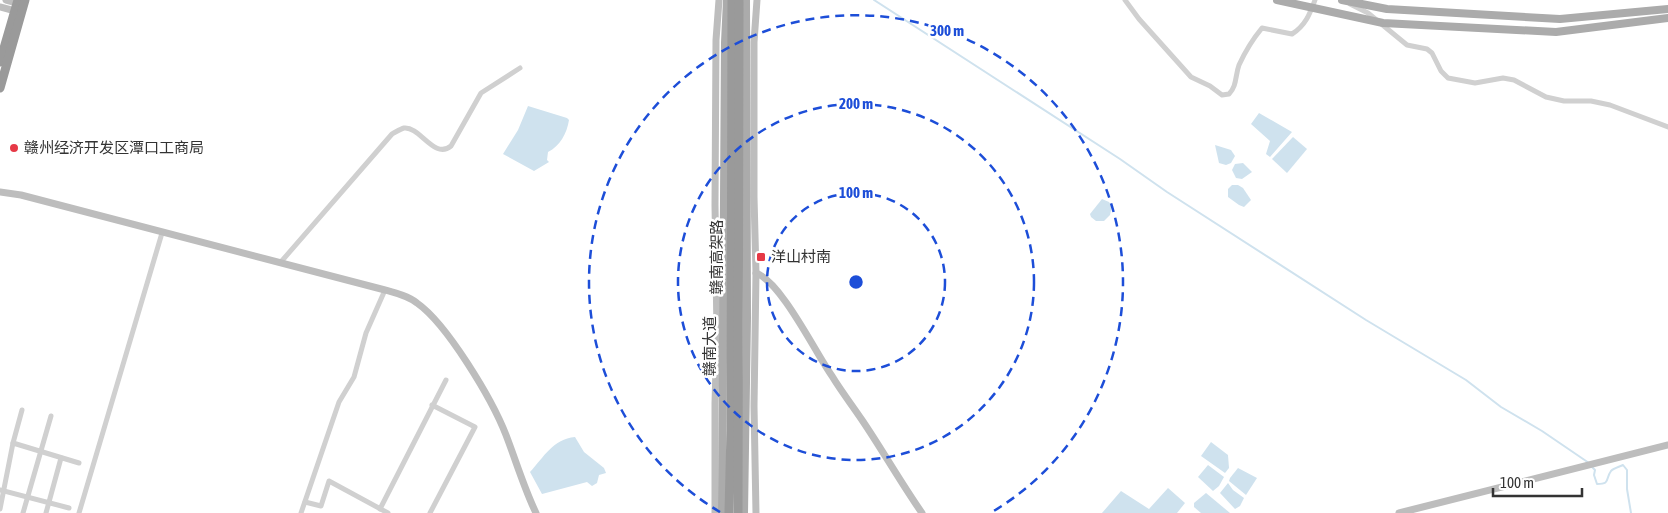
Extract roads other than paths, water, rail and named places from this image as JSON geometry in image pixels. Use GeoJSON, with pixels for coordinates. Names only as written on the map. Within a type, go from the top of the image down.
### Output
{"type":"FeatureCollection","features":[{"type":"Feature","properties":{"kind":"highway","name":"赣南高架路"},"geometry":{"type":"LineString","coordinates":[[729,513],[731,430],[732,0]]}},
{"type":"Feature","properties":{"kind":"highway","name":"赣南高架路"},"geometry":{"type":"LineString","coordinates":[[738,513],[739,0]]}},
{"type":"Feature","properties":{"kind":"highway"},"geometry":{"type":"LineString","coordinates":[[0,62],[20,5]]}},
{"type":"Feature","properties":{"kind":"highway"},"geometry":{"type":"LineString","coordinates":[[0,88],[20,5]]}},
{"type":"Feature","properties":{"kind":"main road","name":"赣南大道"},"geometry":{"type":"LineString","coordinates":[[722,513],[725,44],[727,0]]}},
{"type":"Feature","properties":{"kind":"main road"},"geometry":{"type":"LineString","coordinates":[[744,513],[747,317],[746,0]]}},
{"type":"Feature","properties":{"kind":"main road"},"geometry":{"type":"LineString","coordinates":[[1277,0],[1313,4],[1381,23],[1556,32],[1668,18]]}},
{"type":"Feature","properties":{"kind":"main road"},"geometry":{"type":"LineString","coordinates":[[1342,0],[1386,9],[1560,19],[1668,9]]}},
{"type":"Feature","properties":{"kind":"main road"},"geometry":{"type":"LineString","coordinates":[[723,318],[747,317]]}},
{"type":"Feature","properties":{"kind":"main road"},"geometry":{"type":"LineString","coordinates":[[723,382],[745,382]]}},
{"type":"Feature","properties":{"kind":"street"},"geometry":{"type":"LineString","coordinates":[[6,0],[20,5]]}},
{"type":"Feature","properties":{"kind":"street"},"geometry":{"type":"LineString","coordinates":[[715,513],[717,332],[715,205],[718,0]]}},
{"type":"Feature","properties":{"kind":"street"},"geometry":{"type":"LineString","coordinates":[[756,513],[754,406],[756,274],[754,42],[757,0]]}},
{"type":"Feature","properties":{"kind":"street"},"geometry":{"type":"LineString","coordinates":[[1125,0],[1139,19],[1191,77],[1210,86],[1222,95],[1229,94],[1234,89],[1238,67],[1246,49],[1262,28],[1292,34],[1300,29],[1313,4]]}},
{"type":"Feature","properties":{"kind":"street"},"geometry":{"type":"LineString","coordinates":[[1342,0],[1368,13],[1389,28],[1397,38],[1407,45],[1427,49],[1432,53],[1441,71],[1448,78],[1475,83],[1503,78],[1514,80],[1546,97],[1564,101],[1591,101],[1610,105],[1668,127]]}},
{"type":"Feature","properties":{"kind":"street"},"geometry":{"type":"LineString","coordinates":[[0,7],[20,5]]}},
{"type":"Feature","properties":{"kind":"street"},"geometry":{"type":"LineString","coordinates":[[280,263],[392,134],[403,128],[411,129],[431,145],[441,149],[451,146],[480,92],[520,68]]}},
{"type":"Feature","properties":{"kind":"street"},"geometry":{"type":"LineString","coordinates":[[0,192],[385,290],[416,302],[432,316],[466,363],[486,396],[505,433],[536,513]]}},
{"type":"Feature","properties":{"kind":"street"},"geometry":{"type":"LineString","coordinates":[[79,513],[162,233]]}},
{"type":"Feature","properties":{"kind":"street"},"geometry":{"type":"LineString","coordinates":[[756,274],[763,276],[769,282],[787,306],[922,513]]}},
{"type":"Feature","properties":{"kind":"street"},"geometry":{"type":"LineString","coordinates":[[301,513],[339,402],[354,377],[366,333],[385,290]]}},
{"type":"Feature","properties":{"kind":"street"},"geometry":{"type":"LineString","coordinates":[[380,509],[446,380]]}},
{"type":"Feature","properties":{"kind":"street"},"geometry":{"type":"LineString","coordinates":[[430,513],[475,427],[432,405]]}},
{"type":"Feature","properties":{"kind":"street"},"geometry":{"type":"LineString","coordinates":[[0,509],[2,490],[22,410]]}},
{"type":"Feature","properties":{"kind":"street"},"geometry":{"type":"LineString","coordinates":[[23,513],[51,416]]}},
{"type":"Feature","properties":{"kind":"street"},"geometry":{"type":"LineString","coordinates":[[13,443],[79,463]]}},
{"type":"Feature","properties":{"kind":"street"},"geometry":{"type":"LineString","coordinates":[[1399,513],[1668,445]]}},
{"type":"Feature","properties":{"kind":"street"},"geometry":{"type":"LineString","coordinates":[[46,513],[61,458]]}},
{"type":"Feature","properties":{"kind":"street"},"geometry":{"type":"LineString","coordinates":[[304,502],[321,506],[329,481],[388,513]]}},
{"type":"Feature","properties":{"kind":"street"},"geometry":{"type":"LineString","coordinates":[[2,490],[69,508]]}},
{"type":"Feature","properties":{"kind":"water"},"geometry":{"type":"Polygon","coordinates":[[[528,106],[569,120],[567,130],[562,139],[548,152],[547,160],[549,162],[534,171],[503,154],[518,130],[528,106]]]}},
{"type":"Feature","properties":{"kind":"water"},"geometry":{"type":"Polygon","coordinates":[[[1259,113],[1292,132],[1270,157],[1266,154],[1270,141],[1251,124],[1259,113]]]}},
{"type":"Feature","properties":{"kind":"water"},"geometry":{"type":"Polygon","coordinates":[[[1293,137],[1307,149],[1287,173],[1272,159],[1293,137]]]}},
{"type":"Feature","properties":{"kind":"water"},"geometry":{"type":"Polygon","coordinates":[[[1215,145],[1231,150],[1235,156],[1231,163],[1226,165],[1219,163],[1215,145]]]}},
{"type":"Feature","properties":{"kind":"water"},"geometry":{"type":"Polygon","coordinates":[[[1243,163],[1252,172],[1242,179],[1236,178],[1232,170],[1235,164],[1243,163]]]}},
{"type":"Feature","properties":{"kind":"water"},"geometry":{"type":"Polygon","coordinates":[[[1232,185],[1238,185],[1243,188],[1251,200],[1244,207],[1228,197],[1228,189],[1232,185]]]}},
{"type":"Feature","properties":{"kind":"water"},"geometry":{"type":"Polygon","coordinates":[[[1102,199],[1109,202],[1112,206],[1110,215],[1104,221],[1096,221],[1090,214],[1102,199]]]}},
{"type":"Feature","properties":{"kind":"water"},"geometry":{"type":"Polygon","coordinates":[[[575,437],[584,452],[604,468],[606,473],[599,475],[597,483],[592,486],[587,482],[542,494],[530,472],[555,445],[567,438],[575,437]]]}},
{"type":"Feature","properties":{"kind":"water"},"geometry":{"type":"Polygon","coordinates":[[[1211,442],[1228,455],[1229,468],[1225,473],[1201,456],[1211,442]]]}},
{"type":"Feature","properties":{"kind":"water"},"geometry":{"type":"Polygon","coordinates":[[[1208,465],[1224,477],[1219,486],[1213,491],[1198,477],[1208,465]]]}},
{"type":"Feature","properties":{"kind":"water"},"geometry":{"type":"Polygon","coordinates":[[[1238,468],[1257,478],[1246,495],[1229,481],[1238,468]]]}},
{"type":"Feature","properties":{"kind":"water"},"geometry":{"type":"Polygon","coordinates":[[[1228,483],[1233,490],[1244,498],[1240,506],[1235,509],[1220,493],[1228,483]]]}},
{"type":"Feature","properties":{"kind":"water"},"geometry":{"type":"Polygon","coordinates":[[[1168,488],[1185,503],[1177,513],[1102,513],[1121,491],[1149,509],[1168,488]]]}},
{"type":"Feature","properties":{"kind":"water"},"geometry":{"type":"Polygon","coordinates":[[[1206,493],[1230,513],[1201,513],[1194,507],[1194,503],[1206,493]]]}},
{"type":"Feature","properties":{"kind":"waterway"},"geometry":{"type":"LineString","coordinates":[[874,0],[1366,320],[1466,380],[1501,407],[1542,431],[1589,463]]}},
{"type":"Feature","properties":{"kind":"waterway"},"geometry":{"type":"LineString","coordinates":[[1592,467],[1595,470],[1594,475],[1597,484],[1601,484],[1606,482],[1611,471],[1623,465],[1627,470],[1627,489],[1631,513]]}},
{"type":"Feature","properties":{"kind":"place","name":"赣州经济开发区潭口工商局"},"geometry":{"type":"Point","coordinates":[14,148]}},
{"type":"Feature","properties":{"kind":"place","name":"洋山村南"},"geometry":{"type":"Point","coordinates":[761,257]}}]}
